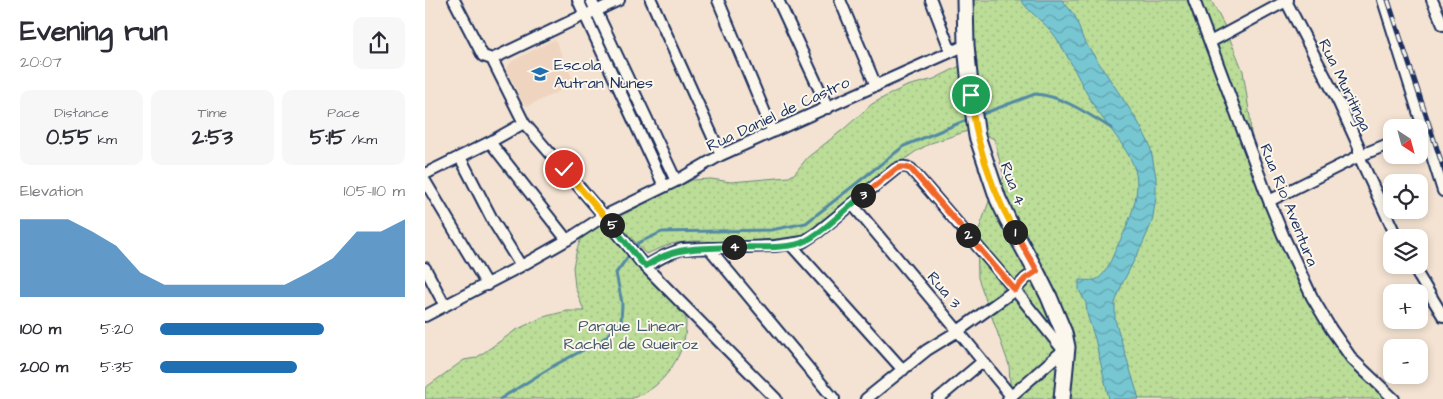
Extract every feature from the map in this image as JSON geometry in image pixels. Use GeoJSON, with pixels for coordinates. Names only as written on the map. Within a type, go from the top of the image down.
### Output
{"type":"FeatureCollection","features":[{"type":"Feature","properties":{"kind":"main road","name":"Rua 4"},"geometry":{"type":"LineString","coordinates":[[965,0],[966,45],[977,136],[991,180],[1008,220],[1037,271],[1064,333],[1062,399]]}},
{"type":"Feature","properties":{"kind":"street"},"geometry":{"type":"LineString","coordinates":[[454,0],[483,56],[492,60],[523,123],[644,264],[776,399]]}},
{"type":"Feature","properties":{"kind":"street"},"geometry":{"type":"LineString","coordinates":[[578,0],[664,186]]}},
{"type":"Feature","properties":{"kind":"street"},"geometry":{"type":"LineString","coordinates":[[591,0],[675,181]]}},
{"type":"Feature","properties":{"kind":"street"},"geometry":{"type":"LineString","coordinates":[[492,60],[619,0]]}},
{"type":"Feature","properties":{"kind":"street"},"geometry":{"type":"LineString","coordinates":[[651,0],[721,155]]}},
{"type":"Feature","properties":{"kind":"street"},"geometry":{"type":"LineString","coordinates":[[718,0],[773,132]]}},
{"type":"Feature","properties":{"kind":"street"},"geometry":{"type":"LineString","coordinates":[[778,0],[827,108]]}},
{"type":"Feature","properties":{"kind":"street"},"geometry":{"type":"LineString","coordinates":[[840,0],[876,86]]}},
{"type":"Feature","properties":{"kind":"street"},"geometry":{"type":"LineString","coordinates":[[931,0],[951,52]]}},
{"type":"Feature","properties":{"kind":"street","name":"Rua Rio Aventura"},"geometry":{"type":"LineString","coordinates":[[1194,0],[1269,201],[1312,297],[1352,359],[1394,399]]}},
{"type":"Feature","properties":{"kind":"street"},"geometry":{"type":"LineString","coordinates":[[1383,0],[1418,119]]}},
{"type":"Feature","properties":{"kind":"street"},"geometry":{"type":"LineString","coordinates":[[1433,0],[1443,25]]}},
{"type":"Feature","properties":{"kind":"street"},"geometry":{"type":"LineString","coordinates":[[1209,42],[1283,1]]}},
{"type":"Feature","properties":{"kind":"street","name":"Rua Muritinga"},"geometry":{"type":"LineString","coordinates":[[1283,1],[1339,104],[1359,147],[1359,156],[1393,229]]}},
{"type":"Feature","properties":{"kind":"street","name":"Rua Daniel de Castro"},"geometry":{"type":"LineString","coordinates":[[425,316],[521,266],[604,216],[675,181],[721,155],[966,45]]}},
{"type":"Feature","properties":{"kind":"street"},"geometry":{"type":"LineString","coordinates":[[425,174],[460,158],[523,123]]}},
{"type":"Feature","properties":{"kind":"street"},"geometry":{"type":"LineString","coordinates":[[490,142],[567,240]]}},
{"type":"Feature","properties":{"kind":"street"},"geometry":{"type":"LineString","coordinates":[[1269,201],[1359,156],[1383,146]]}},
{"type":"Feature","properties":{"kind":"street"},"geometry":{"type":"LineString","coordinates":[[1428,149],[1443,191]]}},
{"type":"Feature","properties":{"kind":"street"},"geometry":{"type":"LineString","coordinates":[[460,158],[493,221],[521,266]]}},
{"type":"Feature","properties":{"kind":"street"},"geometry":{"type":"LineString","coordinates":[[644,264],[687,249],[791,245],[803,242],[811,238],[896,169],[904,167],[911,169],[1065,349],[1010,398]]}},
{"type":"Feature","properties":{"kind":"street"},"geometry":{"type":"LineString","coordinates":[[425,181],[487,284]]}},
{"type":"Feature","properties":{"kind":"street","name":"Rua 3"},"geometry":{"type":"LineString","coordinates":[[852,204],[958,331],[1010,398]]}},
{"type":"Feature","properties":{"kind":"street"},"geometry":{"type":"LineString","coordinates":[[791,245],[903,370]]}},
{"type":"Feature","properties":{"kind":"street"},"geometry":{"type":"LineString","coordinates":[[709,248],[834,399]]}},
{"type":"Feature","properties":{"kind":"street"},"geometry":{"type":"LineString","coordinates":[[425,268],[445,306]]}},
{"type":"Feature","properties":{"kind":"street"},"geometry":{"type":"LineString","coordinates":[[866,399],[927,350],[958,331],[1015,290],[1025,279],[1037,271]]}},
{"type":"Feature","properties":{"kind":"street"},"geometry":{"type":"LineString","coordinates":[[1417,274],[1443,316]]}},
{"type":"Feature","properties":{"kind":"street"},"geometry":{"type":"LineString","coordinates":[[938,399],[982,362]]}},
{"type":"Feature","properties":{"kind":"shaded area","name":"Escola Autran Nunes"},"geometry":{"type":"Polygon","coordinates":[[[555,39],[575,84],[528,106],[523,103],[506,69],[512,61],[555,39]]]}},
{"type":"Feature","properties":{"kind":"green space"},"geometry":{"type":"Polygon","coordinates":[[[957,0],[1211,0],[1225,27],[1243,71],[1250,117],[1253,172],[1299,285],[1330,338],[1358,374],[1386,399],[1011,399],[1009,365],[978,278],[977,235],[992,193],[1004,177],[994,139],[974,129],[931,143],[915,152],[881,176],[820,226],[807,234],[793,238],[739,242],[692,241],[671,244],[646,254],[624,230],[616,218],[692,180],[711,179],[731,182],[789,177],[794,174],[808,157],[872,104],[907,86],[934,79],[970,61],[976,60],[973,22],[957,0]]]}},
{"type":"Feature","properties":{"kind":"green space","name":"Parque Linear Rachel de Queiroz"},"geometry":{"type":"Polygon","coordinates":[[[598,218],[685,312],[685,333],[680,353],[663,379],[649,390],[631,399],[425,399],[425,388],[464,360],[476,358],[516,330],[543,317],[567,311],[584,311],[575,287],[573,267],[585,228],[598,218]]]}},
{"type":"Feature","properties":{"kind":"water"},"geometry":{"type":"Polygon","coordinates":[[[1021,0],[1062,0],[1075,16],[1083,39],[1137,120],[1150,145],[1156,177],[1156,198],[1152,222],[1122,284],[1115,303],[1115,320],[1139,399],[1109,399],[1087,314],[1086,303],[1079,290],[1079,280],[1094,280],[1102,275],[1108,266],[1133,209],[1137,189],[1135,170],[1123,146],[1094,106],[1055,36],[1021,0]]]}},
{"type":"Feature","properties":{"kind":"waterway"},"geometry":{"type":"LineString","coordinates":[[980,115],[1035,94],[1045,95],[1065,102],[1111,128]]}},
{"type":"Feature","properties":{"kind":"waterway"},"geometry":{"type":"LineString","coordinates":[[500,399],[555,365],[602,340],[621,323],[622,303],[616,273],[638,243],[662,232],[771,230],[806,223],[904,146],[969,119]]}},
{"type":"Feature","properties":{"kind":"railway"},"geometry":{"type":"LineString","coordinates":[[1388,0],[1443,167]]}},
{"type":"Feature","properties":{"kind":"place","name":"Escola Autran Nunes"},"geometry":{"type":"Point","coordinates":[540,74]}},
{"type":"Feature","properties":{"kind":"route"},"geometry":{"type":"LineString","coordinates":[[564,169],[646,266],[682,249],[798,244],[811,238],[896,169],[907,167],[911,169],[1015,290],[1025,279],[1037,271],[1008,220],[991,180],[977,136],[971,95]]}}]}
